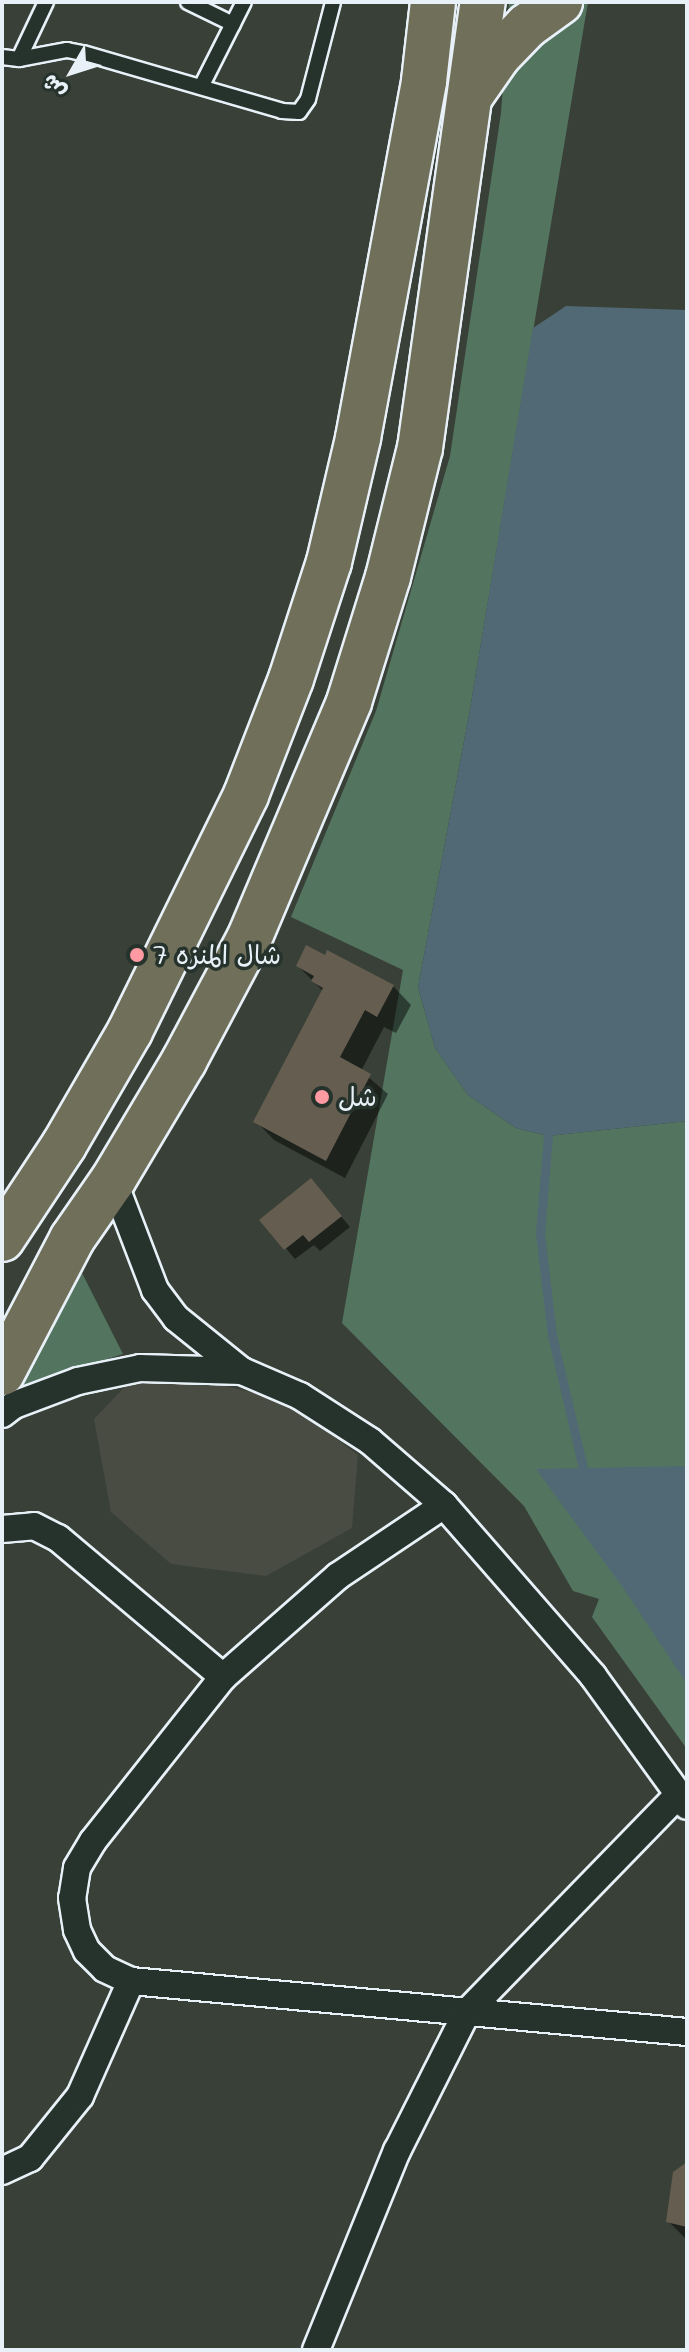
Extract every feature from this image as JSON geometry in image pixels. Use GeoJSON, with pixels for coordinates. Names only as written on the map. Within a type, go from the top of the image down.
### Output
{"type":"FeatureCollection","features":[{"type":"Feature","properties":{"kind":"highway"},"geometry":{"type":"LineString","coordinates":[[419,2],[424,81]]}},
{"type":"Feature","properties":{"kind":"highway"},"geometry":{"type":"LineString","coordinates":[[2,1239],[64,1145],[130,1031],[246,795],[291,679],[329,562],[358,438],[424,81],[433,2]]}},
{"type":"Feature","properties":{"kind":"highway"},"geometry":{"type":"LineString","coordinates":[[2,1325],[72,1239],[113,1180],[184,1061],[249,939],[349,702],[388,577],[420,448],[483,2]]}},
{"type":"Feature","properties":{"kind":"highway"},"geometry":{"type":"LineString","coordinates":[[470,97],[498,56],[527,26],[560,2]]}},
{"type":"Feature","properties":{"kind":"highway"},"geometry":{"type":"LineString","coordinates":[[2,1373],[72,1239]]}},
{"type":"Feature","properties":{"kind":"street"},"geometry":{"type":"LineString","coordinates":[[113,1180],[155,1290],[176,1318],[242,1371],[300,1396],[370,1441],[444,1505],[593,1676],[683,1800],[467,2012],[397,2151],[316,2350]]}},
{"type":"Feature","properties":{"kind":"street"},"geometry":{"type":"LineString","coordinates":[[2,1414],[14,1405],[78,1381],[140,1368],[242,1371]]}},
{"type":"Feature","properties":{"kind":"street"},"geometry":{"type":"LineString","coordinates":[[444,1505],[338,1576],[223,1677],[93,1841],[77,1868],[72,1898],[77,1930],[87,1951],[105,1969],[131,1981],[687,2032]]}},
{"type":"Feature","properties":{"kind":"street"},"geometry":{"type":"LineString","coordinates":[[2,1529],[34,1526],[58,1538],[223,1677]]}},
{"type":"Feature","properties":{"kind":"street"},"geometry":{"type":"LineString","coordinates":[[2,2171],[30,2158],[80,2096],[131,1981]]}},
{"type":"Feature","properties":{"kind":"lane"},"geometry":{"type":"LineString","coordinates":[[19,59],[46,2]]}},
{"type":"Feature","properties":{"kind":"lane"},"geometry":{"type":"LineString","coordinates":[[188,2],[233,24]]}},
{"type":"Feature","properties":{"kind":"lane"},"geometry":{"type":"LineString","coordinates":[[201,87],[244,2]]}},
{"type":"Feature","properties":{"kind":"lane"},"geometry":{"type":"LineString","coordinates":[[2,57],[19,59],[67,50],[282,111],[299,112],[308,99],[333,2]]}},
{"type":"Feature","properties":{"kind":"shaded area"},"geometry":{"type":"Polygon","coordinates":[[[131,1380],[208,1382],[285,1400],[358,1455],[352,1528],[266,1576],[171,1564],[111,1512],[94,1419],[131,1380]]]}},
{"type":"Feature","properties":{"kind":"green space"},"geometry":{"type":"Polygon","coordinates":[[[509,2],[588,2],[470,709],[418,987],[435,1048],[468,1095],[516,1128],[548,1136],[687,1121],[687,1749],[592,1617],[599,1599],[573,1591],[524,1506],[342,1323],[403,970],[291,917],[376,711],[450,456],[501,113],[509,2]]]}},
{"type":"Feature","properties":{"kind":"green space"},"geometry":{"type":"Polygon","coordinates":[[[82,1273],[123,1354],[9,1391],[82,1273]]]}},
{"type":"Feature","properties":{"kind":"water"},"geometry":{"type":"Polygon","coordinates":[[[566,306],[687,310],[687,1121],[548,1136],[516,1128],[468,1095],[435,1048],[418,987],[470,709],[533,328],[566,306]]]}},
{"type":"Feature","properties":{"kind":"water"},"geometry":{"type":"Polygon","coordinates":[[[687,1466],[687,1684],[624,1589],[536,1469],[687,1466]]]}},
{"type":"Feature","properties":{"kind":"building"},"geometry":{"type":"Polygon","coordinates":[[[306,945],[325,955],[327,950],[394,985],[377,1017],[365,1010],[340,1057],[371,1074],[326,1161],[253,1122],[323,988],[311,981],[314,976],[296,966],[306,945]]]}},
{"type":"Feature","properties":{"kind":"building"},"geometry":{"type":"Polygon","coordinates":[[[311,1178],[342,1216],[309,1242],[303,1235],[284,1250],[259,1220],[311,1178]]]}},
{"type":"Feature","properties":{"kind":"building"},"geometry":{"type":"Polygon","coordinates":[[[687,2162],[687,2227],[666,2222],[673,2172],[687,2162]]]}},
{"type":"Feature","properties":{"kind":"waterway"},"geometry":{"type":"LineString","coordinates":[[548,1136],[540,1233],[552,1335],[583,1468]]}},
{"type":"Feature","properties":{"kind":"place","name":"شال المنزه 7"},"geometry":{"type":"Point","coordinates":[137,955]}},
{"type":"Feature","properties":{"kind":"place","name":"شل"},"geometry":{"type":"Point","coordinates":[322,1097]}}]}
